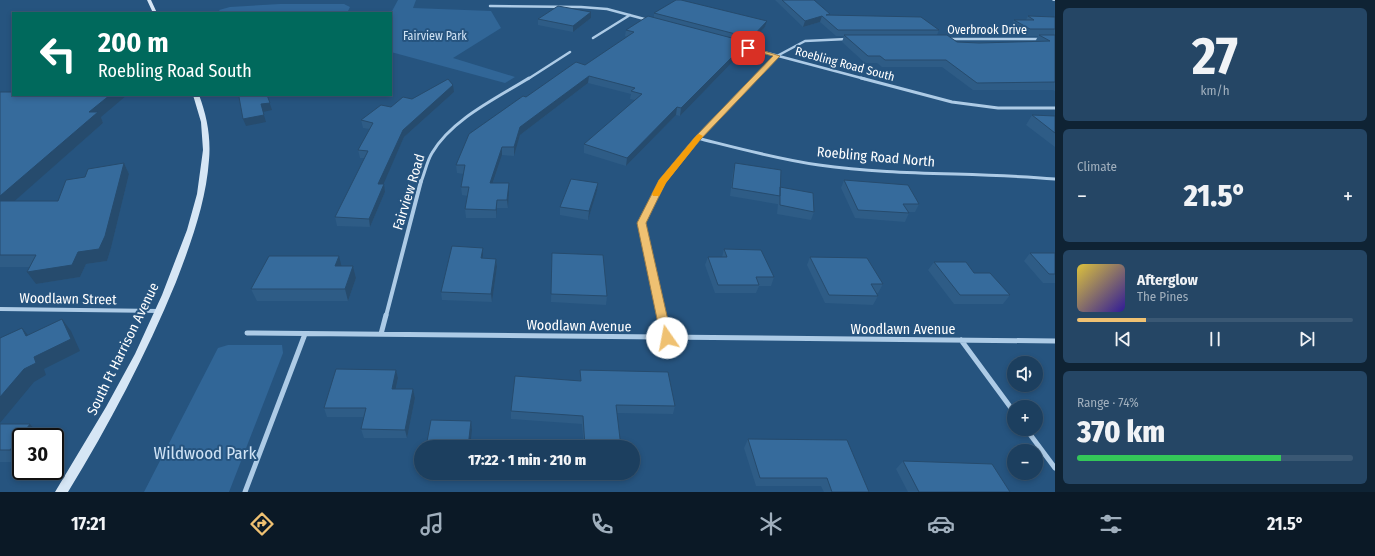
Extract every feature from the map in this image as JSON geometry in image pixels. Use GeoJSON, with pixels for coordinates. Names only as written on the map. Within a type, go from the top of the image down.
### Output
{"type":"FeatureCollection","features":[{"type":"Feature","properties":{"kind":"main road"},"geometry":{"type":"LineString","coordinates":[[149,0],[155,12]]}},
{"type":"Feature","properties":{"kind":"main road","name":"South Ft Harrison Avenue"},"geometry":{"type":"LineString","coordinates":[[61,492],[79,464],[130,374],[160,311],[187,242],[200,198],[206,169],[204,118],[196,96]]}},
{"type":"Feature","properties":{"kind":"street"},"geometry":{"type":"LineString","coordinates":[[490,6],[581,7],[607,9],[654,21]]}},
{"type":"Feature","properties":{"kind":"street"},"geometry":{"type":"LineString","coordinates":[[593,38],[631,15]]}},
{"type":"Feature","properties":{"kind":"street"},"geometry":{"type":"LineString","coordinates":[[667,338],[642,223],[662,182],[697,138],[777,56],[805,41],[852,39]]}},
{"type":"Feature","properties":{"kind":"street","name":"Overbrook Drive"},"geometry":{"type":"LineString","coordinates":[[946,39],[1047,39]]}},
{"type":"Feature","properties":{"kind":"street","name":"Roebling Road South"},"geometry":{"type":"LineString","coordinates":[[738,45],[952,102],[998,108],[1055,108]]}},
{"type":"Feature","properties":{"kind":"street","name":"Fairview Road"},"geometry":{"type":"LineString","coordinates":[[381,334],[421,182],[432,152],[447,134],[471,114],[570,52]]}},
{"type":"Feature","properties":{"kind":"street","name":"Roebling Road North"},"geometry":{"type":"LineString","coordinates":[[697,138],[781,159],[820,165],[934,173],[1055,179]]}},
{"type":"Feature","properties":{"kind":"street","name":"Woodlawn Street"},"geometry":{"type":"LineString","coordinates":[[0,309],[160,311]]}},
{"type":"Feature","properties":{"kind":"street","name":"Woodlawn Avenue"},"geometry":{"type":"LineString","coordinates":[[247,333],[1055,341]]}},
{"type":"Feature","properties":{"kind":"street"},"geometry":{"type":"LineString","coordinates":[[245,492],[305,334]]}},
{"type":"Feature","properties":{"kind":"street"},"geometry":{"type":"LineString","coordinates":[[961,340],[1007,402]]}},
{"type":"Feature","properties":{"kind":"street"},"geometry":{"type":"LineString","coordinates":[[1031,436],[1055,468]]}},
{"type":"Feature","properties":{"kind":"green space","name":"Fairview Park"},"geometry":{"type":"Polygon","coordinates":[[[398,0],[416,0],[413,8],[491,11],[501,28],[453,58],[515,77],[505,83],[392,52],[392,12],[398,0]]]}},
{"type":"Feature","properties":{"kind":"green space"},"geometry":{"type":"Polygon","coordinates":[[[280,4],[344,4],[350,7],[348,12],[220,12],[219,10],[230,7],[280,4]]]}},
{"type":"Feature","properties":{"kind":"green space","name":"Wildwood Park"},"geometry":{"type":"Polygon","coordinates":[[[228,345],[282,345],[283,353],[229,492],[144,492],[218,348],[228,345]]]}},
{"type":"Feature","properties":{"kind":"building"},"geometry":{"type":"Polygon","coordinates":[[[676,0],[767,21],[751,38],[654,13],[676,0]]]}},
{"type":"Feature","properties":{"kind":"building"},"geometry":{"type":"Polygon","coordinates":[[[782,0],[814,0],[830,14],[826,15],[921,17],[939,30],[838,30],[822,16],[805,21],[782,0]]]}},
{"type":"Feature","properties":{"kind":"building"},"geometry":{"type":"Polygon","coordinates":[[[558,6],[591,12],[573,26],[538,19],[558,6]]]}},
{"type":"Feature","properties":{"kind":"building"},"geometry":{"type":"Polygon","coordinates":[[[648,16],[747,42],[681,108],[677,107],[627,158],[584,144],[642,94],[631,91],[635,88],[589,76],[520,127],[514,147],[502,147],[490,183],[509,183],[507,200],[497,200],[496,210],[465,209],[469,187],[461,187],[465,165],[456,165],[469,134],[523,96],[526,97],[576,62],[585,65],[634,32],[626,30],[648,16]]]}},
{"type":"Feature","properties":{"kind":"building"},"geometry":{"type":"Polygon","coordinates":[[[1028,16],[1055,17],[1055,29],[1030,29],[1014,20],[1034,20],[1028,16]]]}},
{"type":"Feature","properties":{"kind":"building"},"geometry":{"type":"Polygon","coordinates":[[[844,35],[947,35],[957,42],[979,43],[1050,41],[1039,35],[1055,35],[1055,82],[977,83],[946,60],[885,60],[880,56],[868,56],[844,35]]]}},
{"type":"Feature","properties":{"kind":"building"},"geometry":{"type":"Polygon","coordinates":[[[448,79],[453,85],[403,130],[378,184],[384,184],[369,219],[335,217],[368,151],[358,150],[373,123],[361,120],[381,105],[391,107],[403,97],[412,99],[448,79]]]}},
{"type":"Feature","properties":{"kind":"building"},"geometry":{"type":"Polygon","coordinates":[[[0,92],[12,92],[12,96],[109,96],[89,112],[98,112],[0,196],[0,92]]]}},
{"type":"Feature","properties":{"kind":"building"},"geometry":{"type":"Polygon","coordinates":[[[267,96],[270,103],[261,104],[264,115],[243,119],[239,97],[267,96]]]}},
{"type":"Feature","properties":{"kind":"building"},"geometry":{"type":"Polygon","coordinates":[[[1032,115],[1055,116],[1055,133],[1032,115]]]}},
{"type":"Feature","properties":{"kind":"building"},"geometry":{"type":"Polygon","coordinates":[[[124,163],[105,236],[99,249],[78,252],[72,265],[27,272],[36,255],[0,255],[0,201],[58,201],[66,180],[85,177],[88,169],[124,163]]]}},
{"type":"Feature","properties":{"kind":"building"},"geometry":{"type":"Polygon","coordinates":[[[735,163],[781,170],[780,196],[732,188],[735,163]]]}},
{"type":"Feature","properties":{"kind":"building"},"geometry":{"type":"Polygon","coordinates":[[[571,179],[598,183],[589,211],[560,207],[571,179]]]}},
{"type":"Feature","properties":{"kind":"building"},"geometry":{"type":"Polygon","coordinates":[[[844,180],[908,185],[919,204],[903,204],[909,213],[858,210],[844,180]]]}},
{"type":"Feature","properties":{"kind":"building"},"geometry":{"type":"Polygon","coordinates":[[[780,187],[813,193],[814,212],[780,205],[780,187]]]}},
{"type":"Feature","properties":{"kind":"building"},"geometry":{"type":"Polygon","coordinates":[[[452,246],[483,248],[481,258],[496,259],[491,294],[441,292],[452,246]]]}},
{"type":"Feature","properties":{"kind":"building"},"geometry":{"type":"Polygon","coordinates":[[[724,249],[761,250],[774,277],[756,277],[759,285],[718,285],[708,257],[727,257],[724,249]]]}},
{"type":"Feature","properties":{"kind":"building"},"geometry":{"type":"Polygon","coordinates":[[[552,253],[603,255],[607,296],[551,294],[552,253]]]}},
{"type":"Feature","properties":{"kind":"building"},"geometry":{"type":"Polygon","coordinates":[[[1030,253],[1055,253],[1055,274],[1049,274],[1030,253]]]}},
{"type":"Feature","properties":{"kind":"building"},"geometry":{"type":"Polygon","coordinates":[[[269,256],[339,256],[335,266],[353,266],[345,289],[251,289],[269,256]]]}},
{"type":"Feature","properties":{"kind":"building"},"geometry":{"type":"Polygon","coordinates":[[[810,257],[867,258],[883,284],[871,284],[878,296],[829,295],[810,257]]]}},
{"type":"Feature","properties":{"kind":"building"},"geometry":{"type":"Polygon","coordinates":[[[934,262],[966,262],[974,273],[990,273],[1010,295],[960,295],[934,262]]]}},
{"type":"Feature","properties":{"kind":"building"},"geometry":{"type":"Polygon","coordinates":[[[62,319],[71,339],[34,357],[36,363],[24,369],[0,397],[0,338],[22,328],[26,336],[62,319]]]}},
{"type":"Feature","properties":{"kind":"building"},"geometry":{"type":"Polygon","coordinates":[[[336,369],[396,370],[392,389],[413,389],[405,430],[361,429],[366,408],[324,408],[336,369]]]}},
{"type":"Feature","properties":{"kind":"building"},"geometry":{"type":"Polygon","coordinates":[[[580,370],[668,372],[675,406],[616,405],[620,440],[585,440],[583,416],[511,411],[515,376],[581,381],[580,370]]]}},
{"type":"Feature","properties":{"kind":"building"},"geometry":{"type":"Polygon","coordinates":[[[431,420],[471,421],[469,440],[427,440],[431,420]]]}},
{"type":"Feature","properties":{"kind":"building"},"geometry":{"type":"Polygon","coordinates":[[[0,424],[30,424],[27,428],[12,428],[12,447],[10,450],[0,450],[0,424]]]}},
{"type":"Feature","properties":{"kind":"building"},"geometry":{"type":"Polygon","coordinates":[[[748,439],[847,440],[869,492],[832,492],[827,478],[760,478],[748,439]]]}},
{"type":"Feature","properties":{"kind":"building"},"geometry":{"type":"Polygon","coordinates":[[[903,461],[992,464],[1010,492],[919,492],[903,461]]]}},
{"type":"Feature","properties":{"kind":"slow traffic"},"geometry":{"type":"LineString","coordinates":[[656,194],[662,182],[699,136]]}},
{"type":"Feature","properties":{"kind":"route"},"geometry":{"type":"LineString","coordinates":[[667,338],[642,223],[662,182],[697,138],[777,56],[748,48]]}}]}
